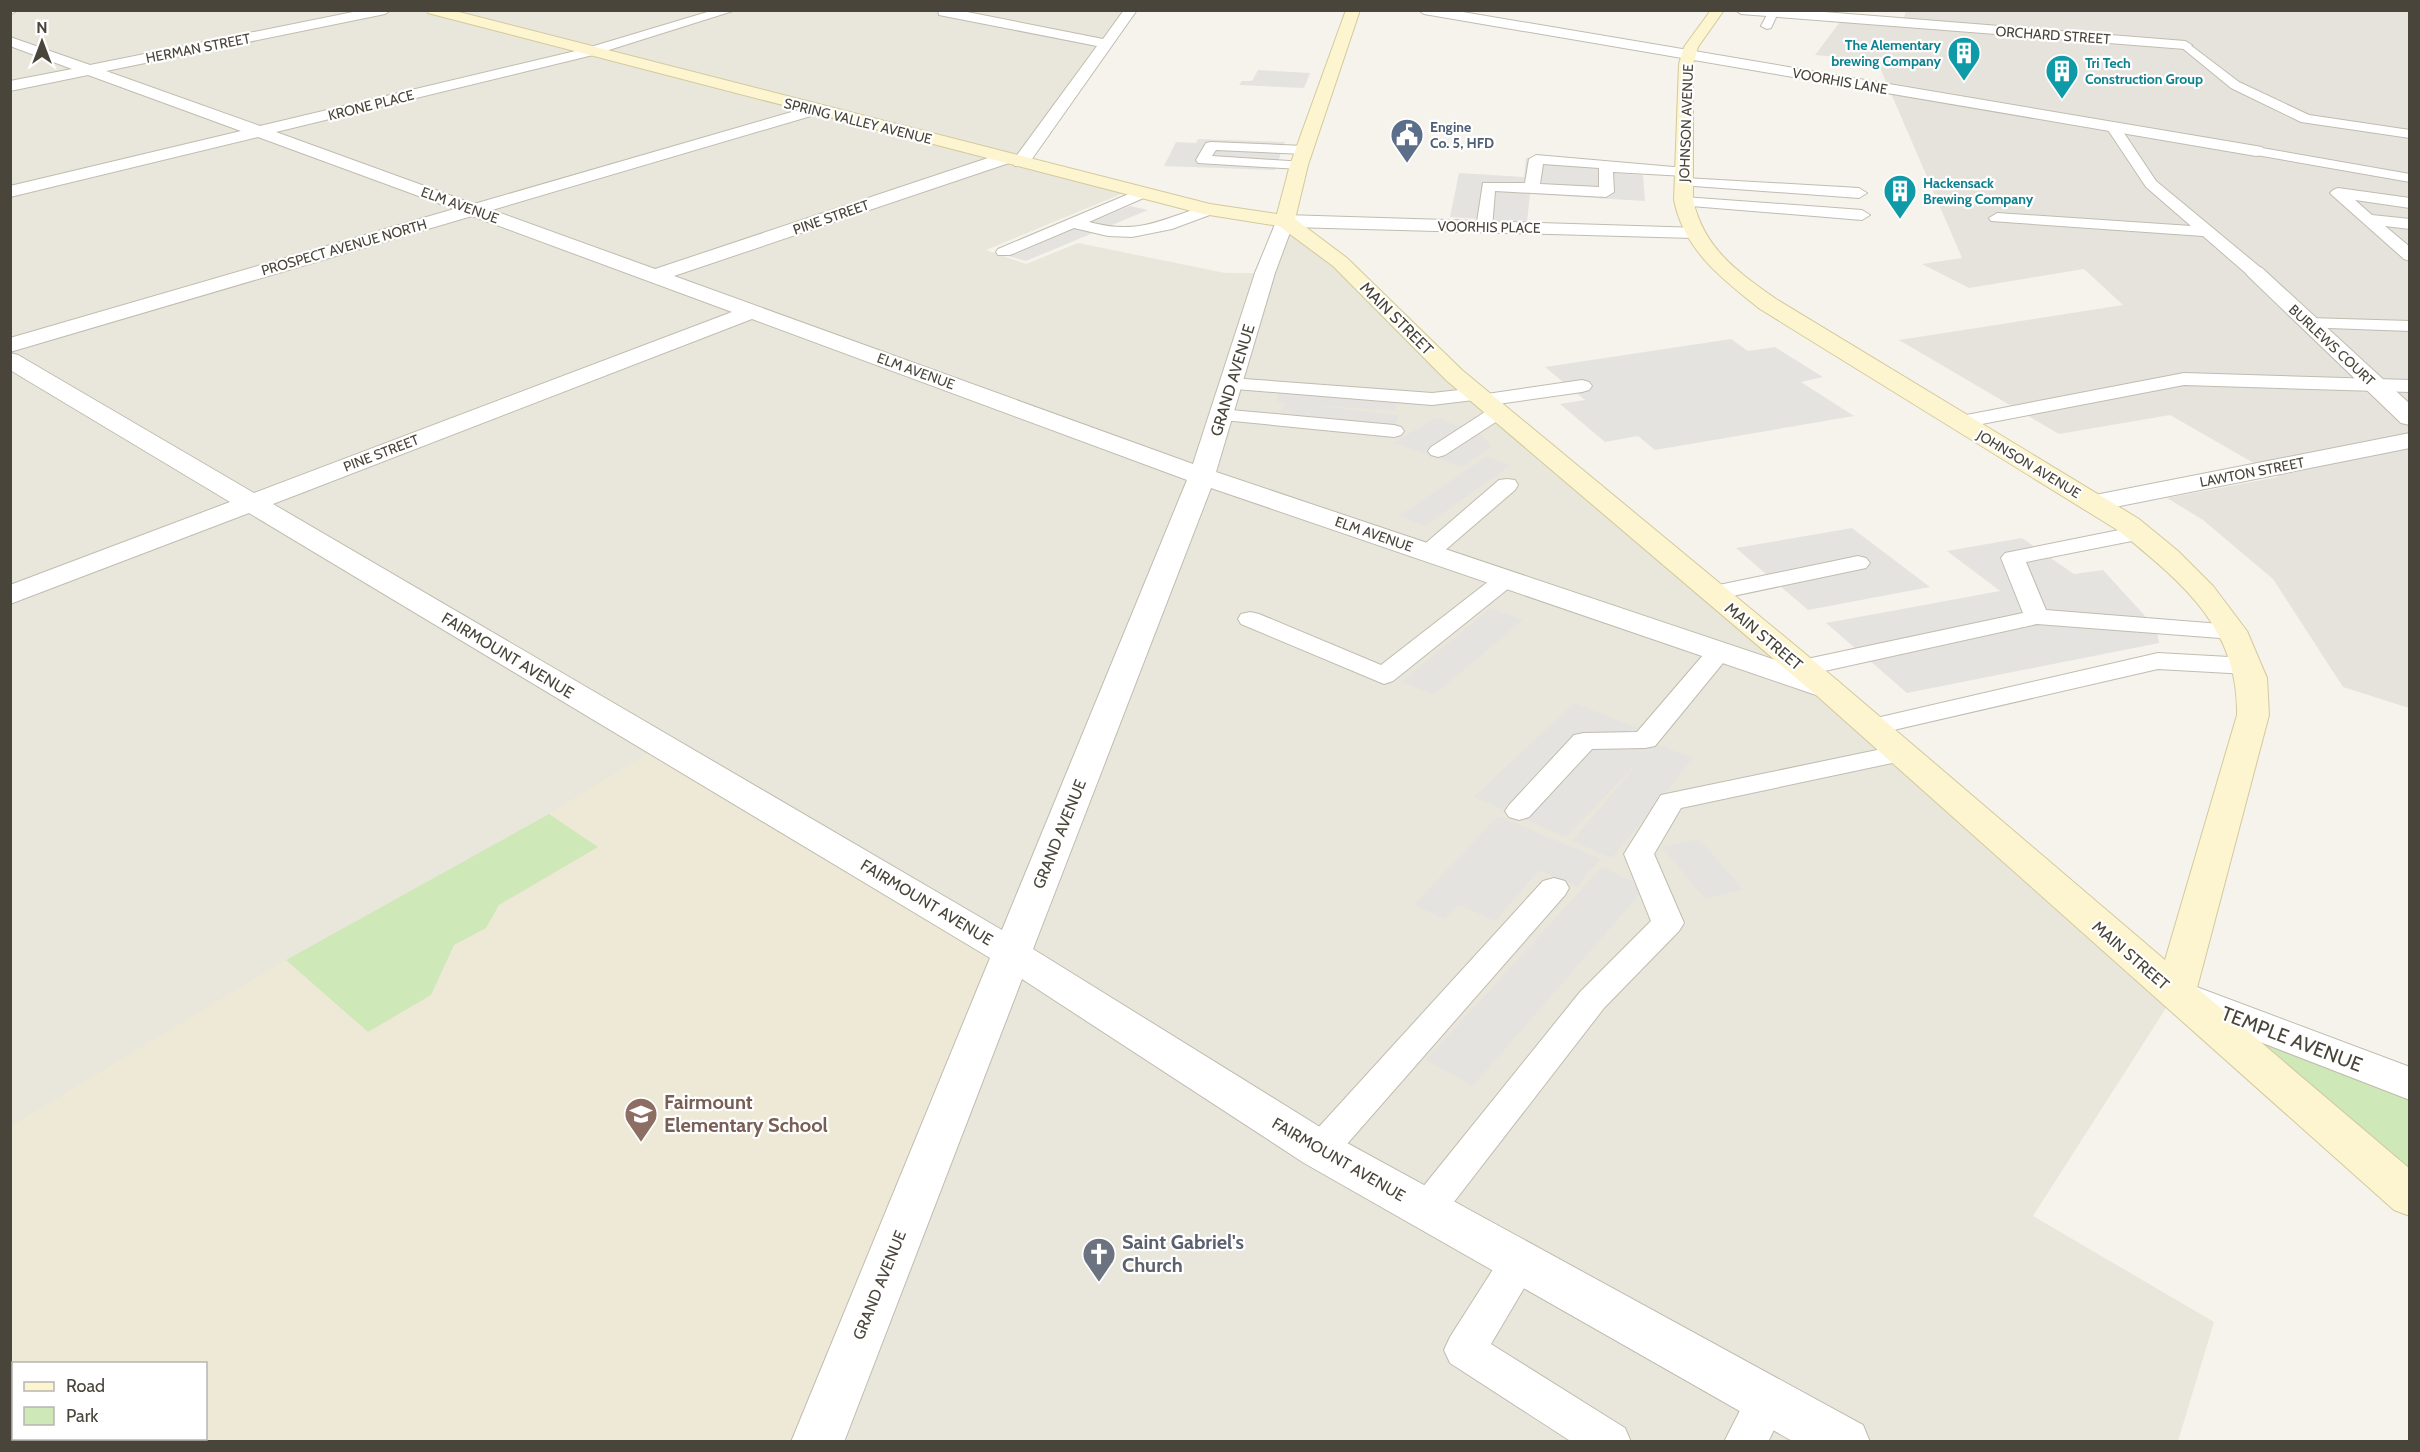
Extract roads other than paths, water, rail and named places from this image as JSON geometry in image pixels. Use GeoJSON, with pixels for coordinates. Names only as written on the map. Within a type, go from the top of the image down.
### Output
{"type":"FeatureCollection","features":[{"type":"Feature","properties":{"kind":"street","name":"HERMAN STREET"},"geometry":{"type":"LineString","coordinates":[[10,86],[385,10]]}},
{"type":"Feature","properties":{"kind":"street","name":"SPRING VALLEY AVENUE"},"geometry":{"type":"LineString","coordinates":[[433,10],[588,52],[1210,210],[1286,221]]}},
{"type":"Feature","properties":{"kind":"street","name":"KRONE PLACE"},"geometry":{"type":"LineString","coordinates":[[10,192],[588,52],[730,10]]}},
{"type":"Feature","properties":{"kind":"street"},"geometry":{"type":"LineString","coordinates":[[1013,160],[1108,44],[1131,10]]}},
{"type":"Feature","properties":{"kind":"street"},"geometry":{"type":"LineString","coordinates":[[1286,221],[1302,157],[1353,10]]}},
{"type":"Feature","properties":{"kind":"street","name":"VOORHIS LANE"},"geometry":{"type":"LineString","coordinates":[[1424,10],[2256,151]]}},
{"type":"Feature","properties":{"kind":"street","name":"JOHNSON AVENUE"},"geometry":{"type":"LineString","coordinates":[[1718,10],[1691,47],[1686,64],[1684,211],[1693,232],[1711,256],[1736,280],[1768,304],[2095,503],[2139,533],[2179,565],[2214,603],[2239,640],[2252,680],[2253,715],[2175,994]]}},
{"type":"Feature","properties":{"kind":"street","name":"ORCHARD STREET"},"geometry":{"type":"LineString","coordinates":[[1741,10],[1770,20],[2185,45]]}},
{"type":"Feature","properties":{"kind":"street"},"geometry":{"type":"LineString","coordinates":[[944,12],[1108,44]]}},
{"type":"Feature","properties":{"kind":"street","name":"ELM AVENUE"},"geometry":{"type":"LineString","coordinates":[[10,41],[1202,476],[1827,688]]}},
{"type":"Feature","properties":{"kind":"street","name":"PROSPECT AVENUE NORTH"},"geometry":{"type":"LineString","coordinates":[[10,345],[815,110]]}},
{"type":"Feature","properties":{"kind":"street","name":"PINE STREET"},"geometry":{"type":"LineString","coordinates":[[655,276],[1013,160]]}},
{"type":"Feature","properties":{"kind":"street","name":"VOORHIS PLACE"},"geometry":{"type":"LineString","coordinates":[[1286,221],[1693,232]]}},
{"type":"Feature","properties":{"kind":"street","name":"GRAND AVENUE"},"geometry":{"type":"LineString","coordinates":[[817,1442],[1202,476],[1265,273],[1286,221]]}},
{"type":"Feature","properties":{"kind":"street","name":"MAIN STREET"},"geometry":{"type":"LineString","coordinates":[[1286,221],[1340,262],[1454,375],[1827,688],[2409,1197]]}},
{"type":"Feature","properties":{"kind":"street","name":"BURLEWS COURT"},"geometry":{"type":"LineString","coordinates":[[2255,272],[2409,418]]}},
{"type":"Feature","properties":{"kind":"street","name":"PINE STREET"},"geometry":{"type":"LineString","coordinates":[[10,595],[752,312]]}},
{"type":"Feature","properties":{"kind":"street","name":"FAIRMOUNT AVENUE"},"geometry":{"type":"LineString","coordinates":[[10,360],[1011,952],[1320,1150],[1844,1442]]}},
{"type":"Feature","properties":{"kind":"street","name":"LAWTON STREET"},"geometry":{"type":"LineString","coordinates":[[2095,503],[2409,440]]}},
{"type":"Feature","properties":{"kind":"street","name":"TEMPLE AVENUE"},"geometry":{"type":"LineString","coordinates":[[2175,994],[2409,1084]]}},
{"type":"Feature","properties":{"kind":"lane"},"geometry":{"type":"LineString","coordinates":[[2185,45],[2235,85],[2306,118],[2409,134]]}},
{"type":"Feature","properties":{"kind":"lane"},"geometry":{"type":"LineString","coordinates":[[2114,127],[2151,184],[2255,272]]}},
{"type":"Feature","properties":{"kind":"lane"},"geometry":{"type":"LineString","coordinates":[[1211,146],[1302,157],[1203,160],[1211,146]]}},
{"type":"Feature","properties":{"kind":"lane"},"geometry":{"type":"LineString","coordinates":[[2256,151],[2409,178]]}},
{"type":"Feature","properties":{"kind":"lane"},"geometry":{"type":"LineString","coordinates":[[1532,188],[1536,159],[1606,164],[1606,167],[1684,185],[1862,215]]}},
{"type":"Feature","properties":{"kind":"lane"},"geometry":{"type":"LineString","coordinates":[[1484,228],[1488,186],[1606,192],[1606,167]]}},
{"type":"Feature","properties":{"kind":"lane"},"geometry":{"type":"LineString","coordinates":[[1684,185],[1859,193]]}},
{"type":"Feature","properties":{"kind":"lane"},"geometry":{"type":"LineString","coordinates":[[1004,252],[1143,193]]}},
{"type":"Feature","properties":{"kind":"lane"},"geometry":{"type":"LineString","coordinates":[[2409,203],[2337,194],[2409,256]]}},
{"type":"Feature","properties":{"kind":"lane"},"geometry":{"type":"LineString","coordinates":[[1074,223],[1108,231],[1131,232],[1165,226],[1210,210]]}},
{"type":"Feature","properties":{"kind":"lane"},"geometry":{"type":"LineString","coordinates":[[1997,218],[2208,232]]}},
{"type":"Feature","properties":{"kind":"lane"},"geometry":{"type":"LineString","coordinates":[[2367,219],[2409,224]]}},
{"type":"Feature","properties":{"kind":"lane"},"geometry":{"type":"LineString","coordinates":[[2308,322],[2409,326]]}},
{"type":"Feature","properties":{"kind":"lane"},"geometry":{"type":"LineString","coordinates":[[1961,422],[2184,379],[2409,386]]}},
{"type":"Feature","properties":{"kind":"lane"},"geometry":{"type":"LineString","coordinates":[[1230,384],[1486,402],[1582,386]]}},
{"type":"Feature","properties":{"kind":"lane"},"geometry":{"type":"LineString","coordinates":[[1437,451],[1486,402]]}},
{"type":"Feature","properties":{"kind":"lane"},"geometry":{"type":"LineString","coordinates":[[1220,415],[1394,431]]}},
{"type":"Feature","properties":{"kind":"lane"},"geometry":{"type":"LineString","coordinates":[[1428,553],[1507,485]]}},
{"type":"Feature","properties":{"kind":"lane"},"geometry":{"type":"LineString","coordinates":[[2037,616],[2013,558],[2139,533]]}},
{"type":"Feature","properties":{"kind":"lane"},"geometry":{"type":"LineString","coordinates":[[1714,593],[1858,563]]}},
{"type":"Feature","properties":{"kind":"lane"},"geometry":{"type":"LineString","coordinates":[[1250,619],[1384,676],[1506,579]]}},
{"type":"Feature","properties":{"kind":"lane"},"geometry":{"type":"LineString","coordinates":[[1802,668],[2037,616],[2233,632]]}},
{"type":"Feature","properties":{"kind":"lane"},"geometry":{"type":"LineString","coordinates":[[1519,811],[1584,741],[1645,740],[1719,652]]}},
{"type":"Feature","properties":{"kind":"lane"},"geometry":{"type":"LineString","coordinates":[[1872,727],[2158,661],[2247,666]]}},
{"type":"Feature","properties":{"kind":"lane"},"geometry":{"type":"LineString","coordinates":[[1427,1209],[1592,1000],[1668,922],[1639,854],[1671,801],[1901,753]]}},
{"type":"Feature","properties":{"kind":"lane"},"geometry":{"type":"LineString","coordinates":[[1320,1150],[1554,888]]}},
{"type":"Feature","properties":{"kind":"lane"},"geometry":{"type":"LineString","coordinates":[[1520,1261],[1466,1350],[1610,1442]]}},
{"type":"Feature","properties":{"kind":"lane"},"geometry":{"type":"LineString","coordinates":[[1745,1442],[1768,1399]]}},
{"type":"Feature","properties":{"kind":"place","name":"The Alementary brewing Company"},"geometry":{"type":"Point","coordinates":[1964,82]}},
{"type":"Feature","properties":{"kind":"place","name":"Tri Tech Construction Group"},"geometry":{"type":"Point","coordinates":[2062,100]}},
{"type":"Feature","properties":{"kind":"place","name":"Engine Co. 5, HFD"},"geometry":{"type":"Point","coordinates":[1407,164]}},
{"type":"Feature","properties":{"kind":"place","name":"Hackensack Brewing Company"},"geometry":{"type":"Point","coordinates":[1900,220]}},
{"type":"Feature","properties":{"kind":"place","name":"Fairmount Elementary School"},"geometry":{"type":"Point","coordinates":[641,1143]}},
{"type":"Feature","properties":{"kind":"place","name":"Saint Gabriel's Church"},"geometry":{"type":"Point","coordinates":[1099,1283]}}]}
